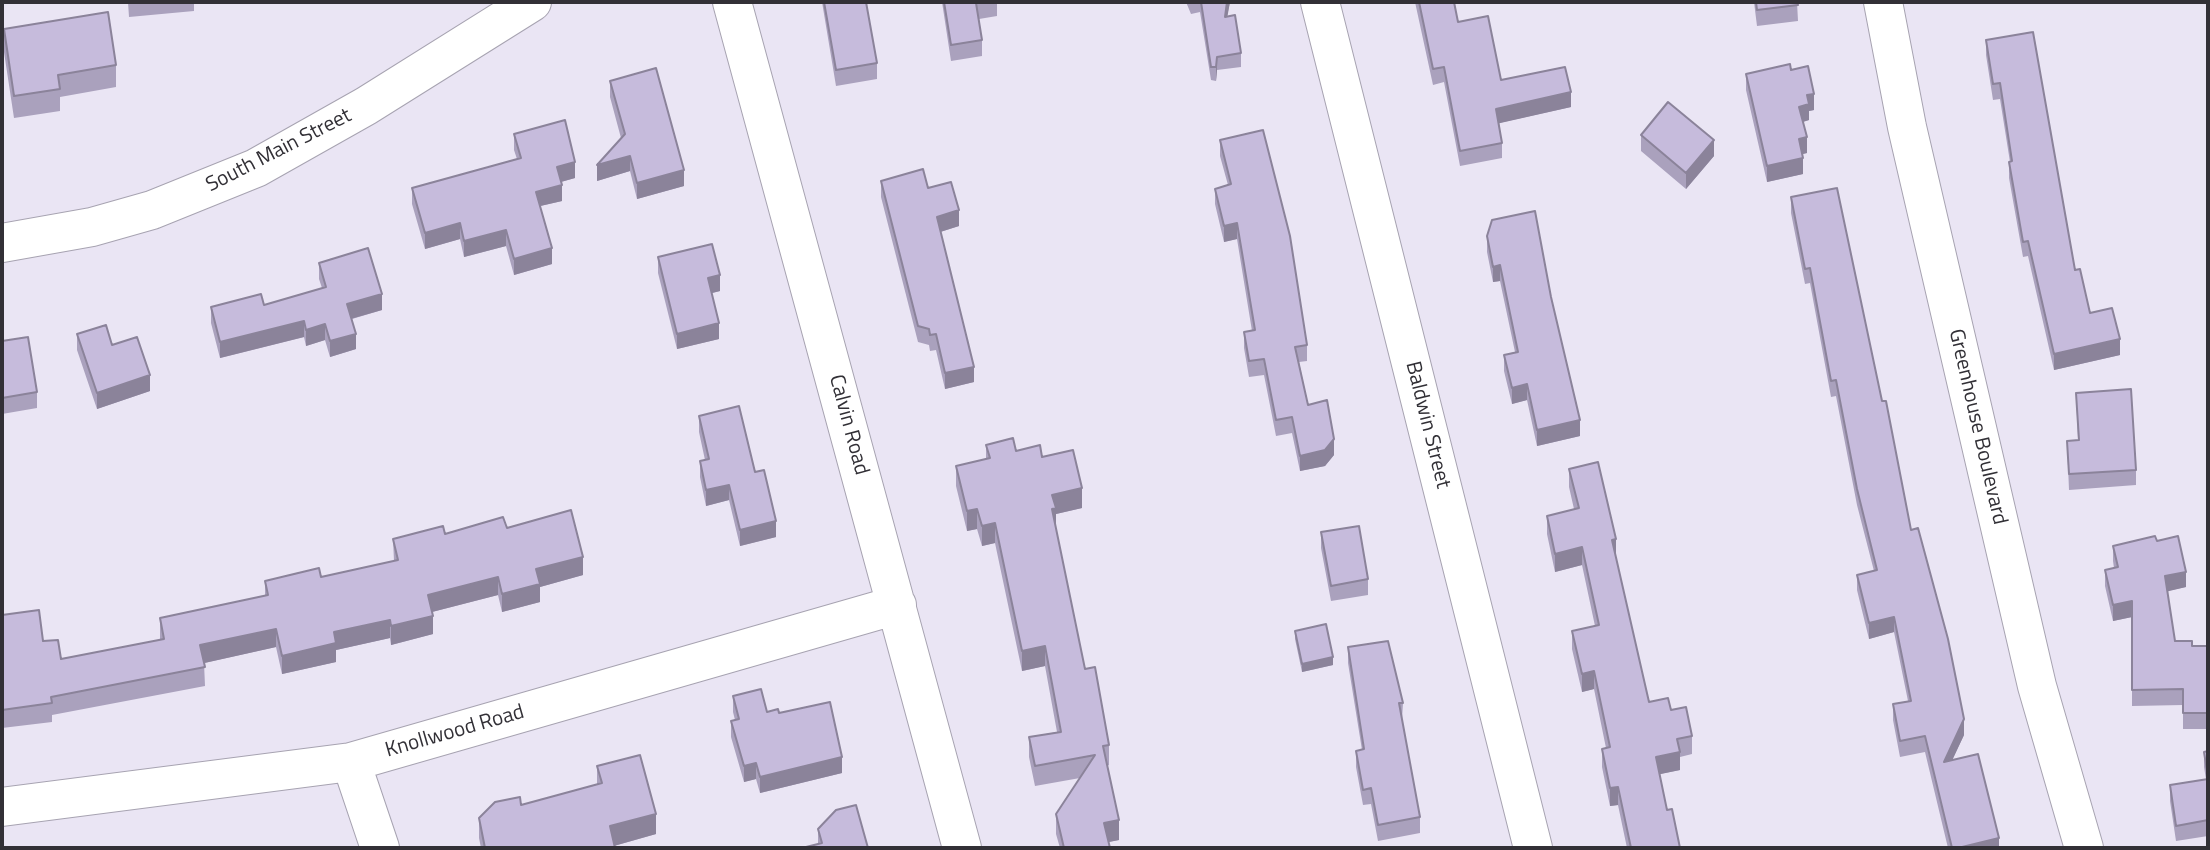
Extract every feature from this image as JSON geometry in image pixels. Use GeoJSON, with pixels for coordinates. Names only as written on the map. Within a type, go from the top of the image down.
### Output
{"type":"FeatureCollection","features":[{"type":"Feature","properties":{"kind":"street","name":"South Main Street"},"geometry":{"type":"LineString","coordinates":[[2,243],[92,227],[163,206],[243,173],[366,106],[532,2]]}},
{"type":"Feature","properties":{"kind":"street","name":"Calvin Road"},"geometry":{"type":"LineString","coordinates":[[732,2],[962,848]]}},
{"type":"Feature","properties":{"kind":"street","name":"Baldwin Street"},"geometry":{"type":"LineString","coordinates":[[1320,2],[1533,848]]}},
{"type":"Feature","properties":{"kind":"street","name":"Greenhouse Boulevard"},"geometry":{"type":"LineString","coordinates":[[1883,2],[1907,127],[2038,686],[2084,848]]}},
{"type":"Feature","properties":{"kind":"street","name":"Knollwood Road"},"geometry":{"type":"LineString","coordinates":[[2,807],[351,762],[897,605]]}},
{"type":"Feature","properties":{"kind":"street"},"geometry":{"type":"LineString","coordinates":[[351,762],[380,848]]}},
{"type":"Feature","properties":{"kind":"building"},"geometry":{"type":"Polygon","coordinates":[[[824,2],[866,2],[877,63],[836,70],[824,2]]]}},
{"type":"Feature","properties":{"kind":"building"},"geometry":{"type":"Polygon","coordinates":[[[944,2],[987,2],[976,3],[982,40],[951,45],[944,2]]]}},
{"type":"Feature","properties":{"kind":"building"},"geometry":{"type":"Polygon","coordinates":[[[1201,2],[1227,2],[1225,17],[1235,15],[1241,53],[1217,57],[1216,67],[1211,67],[1201,2]]]}},
{"type":"Feature","properties":{"kind":"building"},"geometry":{"type":"Polygon","coordinates":[[[1419,2],[1454,2],[1458,22],[1488,16],[1501,80],[1565,67],[1571,92],[1496,109],[1502,143],[1460,151],[1444,67],[1433,69],[1419,2]]]}},
{"type":"Feature","properties":{"kind":"building"},"geometry":{"type":"Polygon","coordinates":[[[1756,2],[1797,2],[1798,5],[1757,10],[1756,2]]]}},
{"type":"Feature","properties":{"kind":"building"},"geometry":{"type":"Polygon","coordinates":[[[108,12],[116,65],[58,75],[60,89],[14,96],[4,29],[108,12]]]}},
{"type":"Feature","properties":{"kind":"building"},"geometry":{"type":"Polygon","coordinates":[[[2033,32],[2075,270],[2080,269],[2090,313],[2112,308],[2120,339],[2054,354],[2028,241],[2023,242],[2009,162],[2012,161],[2000,83],[1993,84],[1986,40],[2033,32]]]}},
{"type":"Feature","properties":{"kind":"building"},"geometry":{"type":"Polygon","coordinates":[[[1790,64],[1791,70],[1808,66],[1814,94],[1807,95],[1809,104],[1799,107],[1807,137],[1799,139],[1803,158],[1767,166],[1746,74],[1790,64]]]}},
{"type":"Feature","properties":{"kind":"building"},"geometry":{"type":"Polygon","coordinates":[[[656,68],[684,170],[637,183],[630,156],[597,165],[625,134],[610,81],[656,68]]]}},
{"type":"Feature","properties":{"kind":"building"},"geometry":{"type":"Polygon","coordinates":[[[1668,102],[1714,140],[1686,173],[1641,135],[1668,102]]]}},
{"type":"Feature","properties":{"kind":"building"},"geometry":{"type":"Polygon","coordinates":[[[565,120],[575,162],[557,167],[562,185],[536,192],[552,248],[514,259],[506,230],[464,241],[460,223],[425,233],[412,188],[521,158],[514,134],[565,120]]]}},
{"type":"Feature","properties":{"kind":"building"},"geometry":{"type":"Polygon","coordinates":[[[1263,130],[1290,236],[1307,345],[1295,347],[1308,405],[1327,400],[1334,439],[1325,450],[1300,456],[1292,417],[1276,420],[1264,359],[1249,361],[1244,332],[1255,330],[1237,223],[1224,226],[1215,189],[1231,184],[1220,140],[1263,130]]]}},
{"type":"Feature","properties":{"kind":"building"},"geometry":{"type":"Polygon","coordinates":[[[923,169],[928,188],[951,182],[959,210],[937,217],[974,367],[945,373],[936,334],[930,335],[929,329],[918,326],[881,181],[923,169]]]}},
{"type":"Feature","properties":{"kind":"building"},"geometry":{"type":"Polygon","coordinates":[[[1837,188],[1882,401],[1886,401],[1911,530],[1918,528],[1948,639],[1964,719],[1944,762],[1978,754],[1999,838],[1958,848],[1952,848],[1925,736],[1900,741],[1893,704],[1911,701],[1894,617],[1869,623],[1857,575],[1877,570],[1857,489],[1836,380],[1831,381],[1810,268],[1805,269],[1791,197],[1837,188]]]}},
{"type":"Feature","properties":{"kind":"building"},"geometry":{"type":"Polygon","coordinates":[[[1535,211],[1551,297],[1580,420],[1537,430],[1527,384],[1512,388],[1504,355],[1518,352],[1500,265],[1493,267],[1487,236],[1492,220],[1535,211]]]}},
{"type":"Feature","properties":{"kind":"building"},"geometry":{"type":"Polygon","coordinates":[[[712,244],[720,275],[708,278],[719,323],[677,334],[658,257],[712,244]]]}},
{"type":"Feature","properties":{"kind":"building"},"geometry":{"type":"Polygon","coordinates":[[[368,248],[382,294],[347,304],[356,334],[330,341],[325,324],[306,330],[304,321],[220,342],[211,307],[261,294],[264,305],[326,287],[319,263],[368,248]]]}},
{"type":"Feature","properties":{"kind":"building"},"geometry":{"type":"Polygon","coordinates":[[[106,325],[112,345],[137,337],[150,375],[97,393],[77,334],[106,325]]]}},
{"type":"Feature","properties":{"kind":"building"},"geometry":{"type":"Polygon","coordinates":[[[28,337],[37,392],[2,398],[2,341],[28,337]]]}},
{"type":"Feature","properties":{"kind":"building"},"geometry":{"type":"Polygon","coordinates":[[[2131,389],[2136,470],[2069,474],[2067,441],[2079,440],[2076,393],[2131,389]]]}},
{"type":"Feature","properties":{"kind":"building"},"geometry":{"type":"Polygon","coordinates":[[[739,406],[755,472],[764,470],[776,521],[740,530],[729,485],[706,490],[700,461],[709,459],[699,416],[739,406]]]}},
{"type":"Feature","properties":{"kind":"building"},"geometry":{"type":"Polygon","coordinates":[[[1013,438],[1016,451],[1040,445],[1042,457],[1073,450],[1082,488],[1052,495],[1056,508],[1052,509],[1085,669],[1095,667],[1109,745],[1103,746],[1119,820],[1104,823],[1110,848],[1064,848],[1056,814],[1095,755],[1035,766],[1029,737],[1061,732],[1045,646],[1022,651],[995,523],[982,526],[977,509],[967,511],[956,466],[990,458],[986,445],[1013,438]]]}},
{"type":"Feature","properties":{"kind":"building"},"geometry":{"type":"Polygon","coordinates":[[[1598,462],[1616,539],[1612,540],[1649,702],[1668,698],[1671,710],[1686,707],[1692,736],[1677,739],[1680,752],[1656,757],[1667,810],[1672,809],[1680,848],[1631,848],[1618,787],[1610,788],[1602,749],[1610,747],[1594,671],[1582,674],[1572,631],[1599,625],[1582,547],[1555,554],[1547,516],[1579,508],[1569,469],[1598,462]]]}},
{"type":"Feature","properties":{"kind":"building"},"geometry":{"type":"Polygon","coordinates":[[[571,510],[583,557],[536,569],[540,584],[502,594],[498,577],[428,595],[433,616],[391,626],[390,620],[334,632],[336,643],[282,656],[276,629],[200,645],[205,667],[51,697],[52,703],[2,710],[2,615],[39,610],[43,641],[58,640],[61,659],[164,639],[160,618],[268,595],[265,581],[319,568],[321,577],[398,560],[393,539],[443,526],[445,534],[503,517],[507,528],[571,510]]]}},
{"type":"Feature","properties":{"kind":"building"},"geometry":{"type":"Polygon","coordinates":[[[1359,526],[1368,579],[1331,586],[1321,532],[1359,526]]]}},
{"type":"Feature","properties":{"kind":"building"},"geometry":{"type":"Polygon","coordinates":[[[2155,536],[2157,541],[2178,536],[2186,572],[2165,576],[2175,641],[2192,641],[2192,646],[2208,646],[2208,713],[2183,713],[2183,689],[2132,690],[2132,601],[2113,605],[2105,570],[2118,567],[2113,546],[2155,536]]]}},
{"type":"Feature","properties":{"kind":"building"},"geometry":{"type":"Polygon","coordinates":[[[1326,624],[1333,657],[1302,664],[1295,631],[1326,624]]]}},
{"type":"Feature","properties":{"kind":"building"},"geometry":{"type":"Polygon","coordinates":[[[1388,641],[1403,703],[1399,703],[1420,817],[1378,825],[1371,788],[1363,790],[1356,751],[1364,749],[1348,647],[1388,641]]]}},
{"type":"Feature","properties":{"kind":"building"},"geometry":{"type":"Polygon","coordinates":[[[761,689],[767,712],[778,709],[779,713],[830,702],[842,757],[760,777],[756,763],[744,766],[731,721],[739,719],[733,696],[761,689]]]}},
{"type":"Feature","properties":{"kind":"building"},"geometry":{"type":"Polygon","coordinates":[[[2208,751],[2208,777],[2204,752],[2208,751]]]}},
{"type":"Feature","properties":{"kind":"building"},"geometry":{"type":"Polygon","coordinates":[[[640,755],[656,814],[610,826],[615,848],[485,848],[479,818],[495,802],[520,797],[521,805],[602,783],[597,766],[640,755]]]}},
{"type":"Feature","properties":{"kind":"building"},"geometry":{"type":"Polygon","coordinates":[[[2208,779],[2208,820],[2176,826],[2170,785],[2208,779]]]}},
{"type":"Feature","properties":{"kind":"building"},"geometry":{"type":"Polygon","coordinates":[[[856,805],[868,848],[802,848],[822,843],[818,829],[836,810],[856,805]]]}}]}
